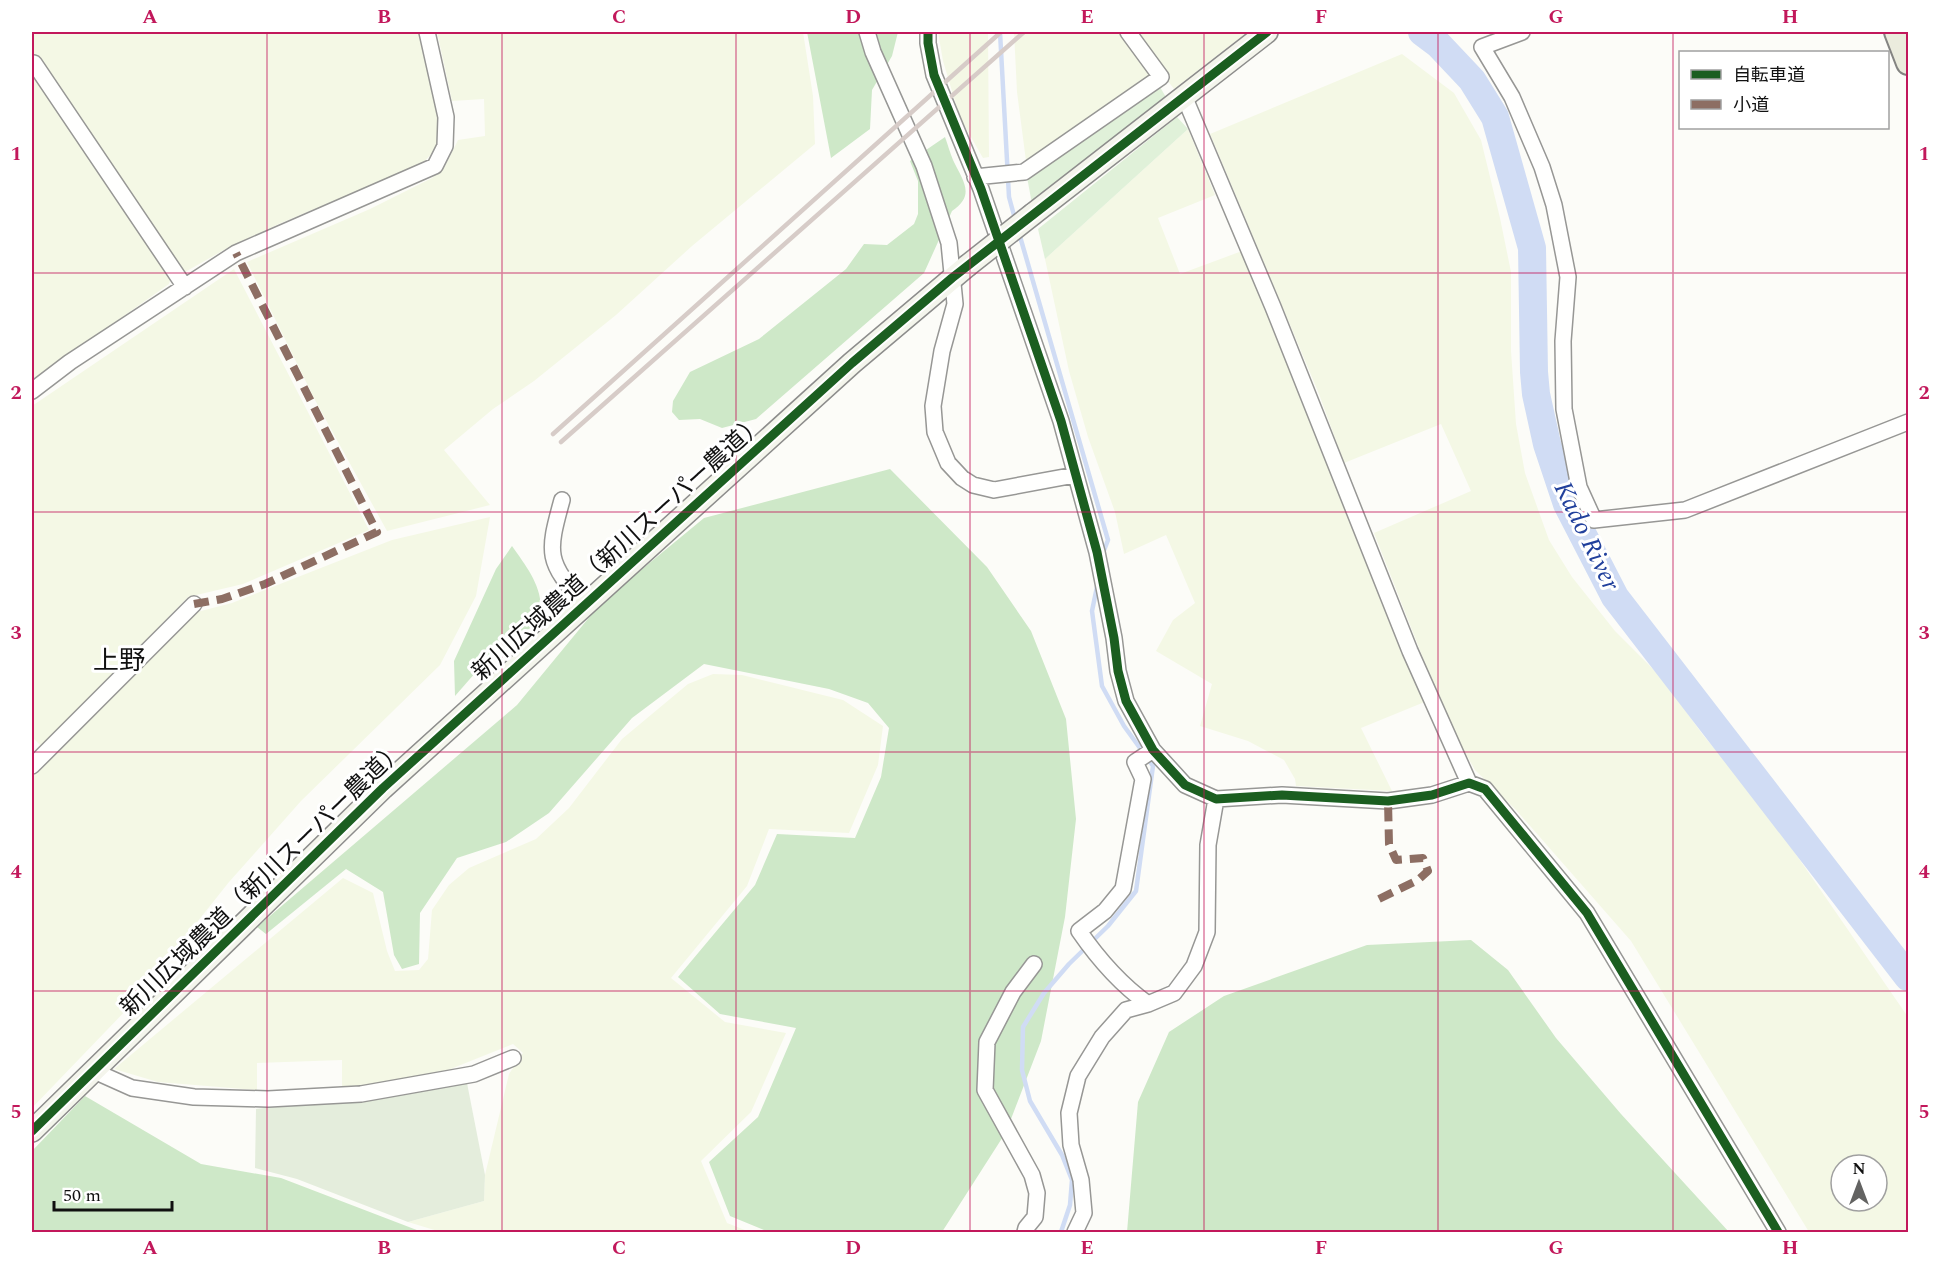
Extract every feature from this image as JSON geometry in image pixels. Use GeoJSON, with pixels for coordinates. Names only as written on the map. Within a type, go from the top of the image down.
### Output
{"type":"FeatureCollection","features":[{"type":"Feature","properties":{"kind":"main road"},"geometry":{"type":"LineString","coordinates":[[1896,32],[1908,63]]}},
{"type":"Feature","properties":{"kind":"street"},"geometry":{"type":"LineString","coordinates":[[32,391],[70,362],[237,253],[435,166],[445,146],[446,117],[428,32]]}},
{"type":"Feature","properties":{"kind":"street"},"geometry":{"type":"LineString","coordinates":[[867,32],[873,52],[924,166],[959,272],[955,304],[942,351],[933,406],[935,432],[948,463],[962,478],[994,490],[1075,475]]}},
{"type":"Feature","properties":{"kind":"street"},"geometry":{"type":"LineString","coordinates":[[928,32],[934,75],[975,177],[1061,421],[1097,552],[1118,671],[1126,701],[1153,750],[1185,785],[1216,799],[1282,795],[1388,801],[1432,795],[1469,783],[1485,789],[1587,913],[1778,1233]]}},
{"type":"Feature","properties":{"kind":"street"},"geometry":{"type":"LineString","coordinates":[[975,177],[1024,172],[1161,77],[1128,32]]}},
{"type":"Feature","properties":{"kind":"street","name":"新川広域農道（新川スーパー農道）"},"geometry":{"type":"LineString","coordinates":[[32,1131],[383,788],[852,363],[959,272],[1267,32]]}},
{"type":"Feature","properties":{"kind":"street"},"geometry":{"type":"LineString","coordinates":[[1522,32],[1482,47],[1512,97],[1542,167],[1554,205],[1568,277],[1563,341],[1564,409],[1579,487],[1594,520],[1685,510],[1908,422]]}},
{"type":"Feature","properties":{"kind":"street"},"geometry":{"type":"LineString","coordinates":[[34,63],[185,287]]}},
{"type":"Feature","properties":{"kind":"street"},"geometry":{"type":"LineString","coordinates":[[1184,96],[1273,307],[1410,651],[1469,783]]}},
{"type":"Feature","properties":{"kind":"street"},"geometry":{"type":"LineString","coordinates":[[562,500],[553,534],[552,556],[564,581],[585,604]]}},
{"type":"Feature","properties":{"kind":"street"},"geometry":{"type":"LineString","coordinates":[[34,757],[194,604]]}},
{"type":"Feature","properties":{"kind":"street"},"geometry":{"type":"LineString","coordinates":[[1148,1004],[1128,990],[1095,954],[1079,931],[1106,911],[1123,889],[1143,779],[1136,761],[1153,750]]}},
{"type":"Feature","properties":{"kind":"street"},"geometry":{"type":"LineString","coordinates":[[1075,1233],[1083,1213],[1081,1179],[1071,1145],[1069,1113],[1078,1076],[1102,1037],[1126,1010],[1174,993],[1194,966],[1207,932],[1208,845],[1216,799]]}},
{"type":"Feature","properties":{"kind":"street"},"geometry":{"type":"LineString","coordinates":[[1025,1233],[1026,1228],[1035,1217],[1037,1193],[1032,1175],[985,1090],[987,1042],[1013,992],[1034,964]]}},
{"type":"Feature","properties":{"kind":"street"},"geometry":{"type":"LineString","coordinates":[[94,1071],[132,1088],[194,1097],[268,1099],[361,1094],[474,1074],[513,1058]]}},
{"type":"Feature","properties":{"kind":"green space"},"geometry":{"type":"Polygon","coordinates":[[[32,32],[421,32],[440,124],[437,148],[422,164],[281,223],[231,246],[185,272],[35,56],[32,58],[32,32]]]}},
{"type":"Feature","properties":{"kind":"green space"},"geometry":{"type":"Polygon","coordinates":[[[437,32],[803,32],[813,96],[815,144],[692,246],[616,315],[534,381],[493,409],[444,450],[490,505],[387,531],[315,400],[247,262],[370,209],[432,178],[445,166],[458,140],[485,136],[484,99],[452,101],[437,32]]]}},
{"type":"Feature","properties":{"kind":"green space"},"geometry":{"type":"Polygon","coordinates":[[[807,32],[898,32],[892,56],[872,90],[870,129],[831,158],[807,32]]]}},
{"type":"Feature","properties":{"kind":"green space"},"geometry":{"type":"Polygon","coordinates":[[[938,32],[988,32],[989,157],[983,158],[960,118],[943,61],[938,32]]]}},
{"type":"Feature","properties":{"kind":"green space"},"geometry":{"type":"Polygon","coordinates":[[[1014,32],[1246,33],[1174,89],[1161,72],[1026,161],[1017,92],[1014,32]]]}},
{"type":"Feature","properties":{"kind":"green space"},"geometry":{"type":"Polygon","coordinates":[[[1402,54],[1454,93],[1481,140],[1511,272],[1511,351],[1516,424],[1525,473],[1549,540],[1572,577],[1615,631],[1661,677],[1703,735],[1762,805],[1908,1017],[1908,1232],[1809,1232],[1631,941],[1516,810],[1475,770],[1459,742],[1430,676],[1374,533],[1471,491],[1441,424],[1344,463],[1319,394],[1210,134],[1402,54]]]}},
{"type":"Feature","properties":{"kind":"green space"},"geometry":{"type":"Polygon","coordinates":[[[32,71],[171,277],[169,284],[32,381],[32,71]]]}},
{"type":"Feature","properties":{"kind":"green space"},"geometry":{"type":"Polygon","coordinates":[[[1160,87],[1167,99],[1032,204],[1027,177],[1160,87]]]}},
{"type":"Feature","properties":{"kind":"green space"},"geometry":{"type":"Polygon","coordinates":[[[1177,117],[1188,129],[1045,259],[1038,229],[1177,117]]]}},
{"type":"Feature","properties":{"kind":"green space"},"geometry":{"type":"Polygon","coordinates":[[[1188,129],[1215,195],[1158,218],[1180,274],[1242,251],[1427,701],[1361,728],[1392,791],[1296,786],[1295,779],[1284,760],[1248,741],[1200,726],[1212,684],[1156,651],[1173,620],[1195,603],[1166,535],[1124,554],[1115,512],[1088,437],[1069,371],[1045,259],[1188,129]]]}},
{"type":"Feature","properties":{"kind":"green space"},"geometry":{"type":"Polygon","coordinates":[[[945,137],[966,193],[964,199],[952,211],[924,273],[756,419],[722,428],[700,419],[679,420],[672,412],[673,401],[690,372],[759,339],[846,269],[864,244],[887,245],[914,224],[918,214],[918,181],[910,161],[945,137]]]}},
{"type":"Feature","properties":{"kind":"green space"},"geometry":{"type":"Polygon","coordinates":[[[234,269],[369,530],[243,584],[188,597],[42,747],[32,737],[32,406],[234,269]]]}},
{"type":"Feature","properties":{"kind":"green space"},"geometry":{"type":"Polygon","coordinates":[[[890,469],[987,567],[1031,631],[1066,719],[1076,819],[1065,917],[1041,1041],[1006,1132],[942,1232],[769,1232],[730,1216],[709,1162],[758,1117],[796,1028],[720,1014],[678,977],[755,885],[777,834],[855,838],[881,777],[889,728],[868,703],[829,689],[704,664],[632,718],[549,813],[506,842],[457,858],[420,913],[419,964],[402,969],[394,955],[383,892],[346,869],[266,934],[257,927],[517,705],[601,603],[704,518],[890,469]]]}},
{"type":"Feature","properties":{"kind":"green space"},"geometry":{"type":"Polygon","coordinates":[[[490,517],[476,596],[440,665],[301,801],[229,882],[131,1005],[32,1108],[32,776],[197,612],[232,603],[392,540],[490,517]]]}},
{"type":"Feature","properties":{"kind":"green space"},"geometry":{"type":"Polygon","coordinates":[[[512,546],[535,582],[540,601],[538,622],[483,664],[455,696],[454,661],[496,569],[512,546]]]}},
{"type":"Feature","properties":{"kind":"green space"},"geometry":{"type":"Polygon","coordinates":[[[713,674],[742,675],[843,700],[883,726],[878,765],[849,833],[769,829],[747,886],[671,978],[725,1022],[786,1033],[751,1112],[701,1161],[727,1223],[750,1232],[441,1232],[408,1222],[484,1201],[485,1175],[509,1074],[523,1053],[513,1044],[448,1070],[391,1083],[342,1089],[342,1060],[257,1063],[257,1090],[158,1082],[114,1069],[343,878],[373,893],[387,951],[395,971],[419,970],[428,959],[432,910],[449,885],[469,868],[536,839],[569,808],[622,739],[688,684],[713,674]]]}},
{"type":"Feature","properties":{"kind":"green space"},"geometry":{"type":"Polygon","coordinates":[[[1471,940],[1508,970],[1556,1038],[1621,1114],[1729,1232],[1127,1232],[1138,1102],[1169,1032],[1224,996],[1367,945],[1471,940]]]}},
{"type":"Feature","properties":{"kind":"green space"},"geometry":{"type":"Polygon","coordinates":[[[467,1083],[485,1175],[484,1201],[408,1222],[297,1179],[255,1168],[256,1109],[467,1083]]]}},
{"type":"Feature","properties":{"kind":"green space"},"geometry":{"type":"Polygon","coordinates":[[[85,1096],[201,1164],[281,1178],[422,1232],[32,1232],[32,1151],[85,1096]]]}},
{"type":"Feature","properties":{"kind":"waterway"},"geometry":{"type":"LineString","coordinates":[[1000,32],[1009,197],[1015,219]]}},
{"type":"Feature","properties":{"kind":"waterway","name":"Kado River"},"geometry":{"type":"LineString","coordinates":[[1422,32],[1438,44],[1472,80],[1495,117],[1532,248],[1536,394],[1547,444],[1567,504],[1615,597],[1908,977]]}},
{"type":"Feature","properties":{"kind":"waterway"},"geometry":{"type":"LineString","coordinates":[[1019,233],[1108,540],[1103,553]]}},
{"type":"Feature","properties":{"kind":"waterway"},"geometry":{"type":"LineString","coordinates":[[1061,1232],[1070,1205],[1072,1180],[1062,1155],[1030,1101],[1022,1070],[1023,1027],[1044,993],[1069,964],[1108,926],[1136,891],[1153,766],[1124,726],[1102,686],[1092,611],[1098,582]]}},
{"type":"Feature","properties":{"kind":"railway"},"geometry":{"type":"LineString","coordinates":[[553,434],[1001,32]]}},
{"type":"Feature","properties":{"kind":"railway"},"geometry":{"type":"LineString","coordinates":[[561,442],[1024,32]]}},
{"type":"Feature","properties":{"kind":"marked path"},"geometry":{"type":"LineString","coordinates":[[194,604],[222,599],[265,584],[377,532],[236,253]]}},
{"type":"Feature","properties":{"kind":"marked path"},"geometry":{"type":"LineString","coordinates":[[1379,899],[1418,880],[1428,871],[1423,858],[1396,860],[1389,844],[1388,801]]}},
{"type":"Feature","properties":{"kind":"cycle path"},"geometry":{"type":"LineString","coordinates":[[928,32],[934,75],[981,189],[1061,421],[1097,552],[1118,671],[1126,701],[1153,750],[1185,785],[1216,799],[1282,795],[1388,801],[1432,795],[1469,783],[1485,789],[1587,913],[1778,1232]]}},
{"type":"Feature","properties":{"kind":"cycle path"},"geometry":{"type":"LineString","coordinates":[[32,1131],[383,788],[852,363],[952,278],[1267,32]]}},
{"type":"Feature","properties":{"kind":"district","name":"上野"},"geometry":{"type":"Point","coordinates":[119,661]}}]}
